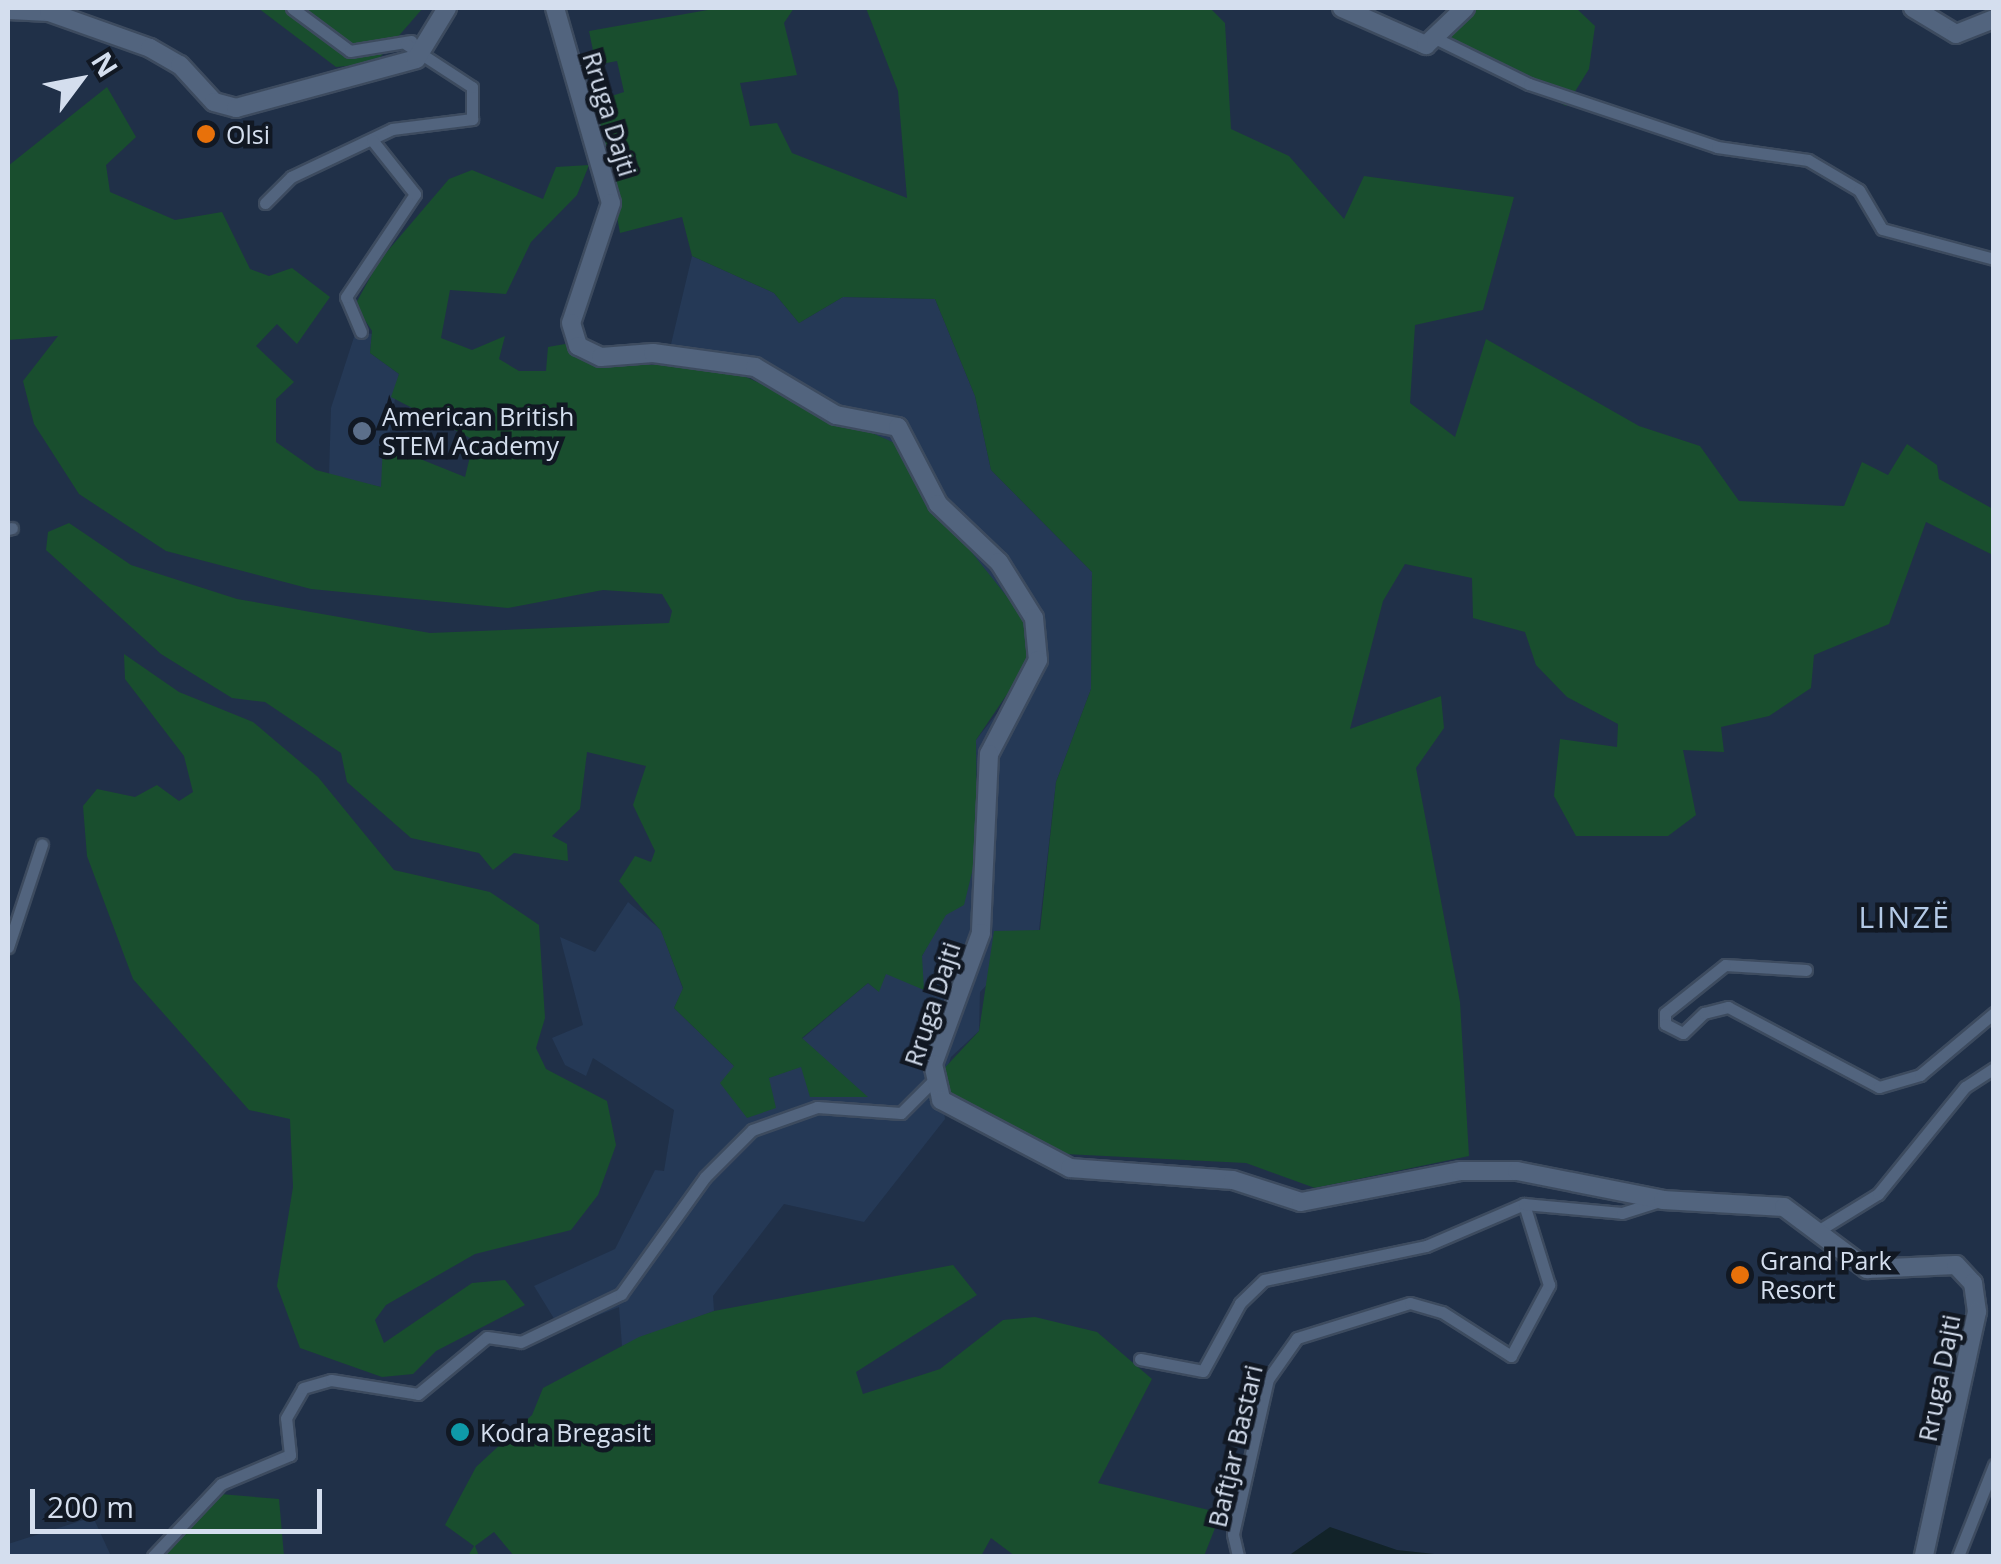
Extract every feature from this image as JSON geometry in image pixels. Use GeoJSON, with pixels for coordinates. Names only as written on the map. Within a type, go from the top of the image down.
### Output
{"type":"FeatureCollection","features":[{"type":"Feature","properties":{"kind":"main road"},"geometry":{"type":"LineString","coordinates":[[8,10],[48,12],[150,48],[227,108],[426,52],[447,8]]}},
{"type":"Feature","properties":{"kind":"main road","name":"Rruga Dajti"},"geometry":{"type":"LineString","coordinates":[[556,8],[611,204],[571,323],[578,346],[601,357],[652,353],[755,367],[836,415],[898,427],[938,504],[999,562],[1034,618],[1038,660],[998,731],[984,782],[991,843],[981,933],[932,1082],[950,1107],[1070,1168],[1216,1178],[1301,1202],[1491,1168],[1663,1200],[1759,1202],[1821,1229],[1858,1266],[1946,1262],[1977,1291],[1924,1556]]}},
{"type":"Feature","properties":{"kind":"main road"},"geometry":{"type":"LineString","coordinates":[[1342,8],[1408,43],[1440,40],[1465,8]]}},
{"type":"Feature","properties":{"kind":"main road"},"geometry":{"type":"LineString","coordinates":[[1914,8],[1956,34],[1994,19]]}},
{"type":"Feature","properties":{"kind":"street"},"geometry":{"type":"LineString","coordinates":[[292,8],[350,50],[406,44],[439,27]]}},
{"type":"Feature","properties":{"kind":"street"},"geometry":{"type":"LineString","coordinates":[[1440,40],[1529,84],[1717,147],[1808,160],[1859,190],[1882,228],[1994,258]]}},
{"type":"Feature","properties":{"kind":"street"},"geometry":{"type":"LineString","coordinates":[[265,203],[291,177],[372,140],[414,123],[455,128],[472,119],[472,87],[426,52],[406,44]]}},
{"type":"Feature","properties":{"kind":"street"},"geometry":{"type":"LineString","coordinates":[[361,332],[346,298],[415,194],[372,140]]}},
{"type":"Feature","properties":{"kind":"street"},"geometry":{"type":"LineString","coordinates":[[8,947],[42,844]]}},
{"type":"Feature","properties":{"kind":"street"},"geometry":{"type":"LineString","coordinates":[[1806,970],[1725,966],[1664,1013],[1664,1024],[1683,1033],[1704,1013],[1728,1008],[1879,1087],[1920,1075],[1994,1014]]}},
{"type":"Feature","properties":{"kind":"street"},"geometry":{"type":"LineString","coordinates":[[1821,1229],[1878,1194],[1965,1086],[1994,1068]]}},
{"type":"Feature","properties":{"kind":"street"},"geometry":{"type":"LineString","coordinates":[[153,1556],[221,1484],[290,1455],[286,1418],[303,1388],[331,1380],[418,1394],[487,1338],[521,1342],[621,1294],[705,1176],[752,1130],[816,1107],[901,1113],[932,1082]]}},
{"type":"Feature","properties":{"kind":"street","name":"Baftjar Bastari"},"geometry":{"type":"LineString","coordinates":[[1140,1359],[1203,1371],[1240,1303],[1264,1280],[1426,1246],[1524,1204],[1622,1213],[1663,1200]]}},
{"type":"Feature","properties":{"kind":"street","name":"Baftjar Bastari"},"geometry":{"type":"LineString","coordinates":[[1238,1556],[1232,1534],[1280,1356],[1309,1330],[1410,1303],[1442,1312],[1511,1356],[1549,1285],[1524,1204]]}},
{"type":"Feature","properties":{"kind":"street"},"geometry":{"type":"LineString","coordinates":[[1958,1556],[1994,1465]]}},
{"type":"Feature","properties":{"kind":"shaded area"},"geometry":{"type":"Polygon","coordinates":[[[692,256],[774,293],[799,323],[843,297],[935,299],[975,396],[991,470],[1092,572],[1091,689],[1056,782],[1039,930],[980,992],[979,1031],[951,1057],[941,1087],[945,1119],[864,1222],[784,1204],[713,1296],[714,1311],[622,1346],[619,1307],[561,1330],[534,1286],[615,1249],[655,1170],[664,1171],[674,1110],[593,1058],[586,1076],[565,1065],[552,1038],[583,1025],[560,937],[595,952],[628,902],[661,930],[683,989],[674,1008],[734,1066],[768,1078],[802,1066],[867,1097],[802,1039],[868,983],[878,991],[886,973],[922,956],[977,852],[976,740],[1023,680],[942,515],[870,429],[815,413],[771,381],[667,361],[692,256]]]}},
{"type":"Feature","properties":{"kind":"shaded area"},"geometry":{"type":"Polygon","coordinates":[[[356,331],[372,334],[370,353],[399,374],[381,487],[329,476],[331,408],[356,331]]]}},
{"type":"Feature","properties":{"kind":"shaded area"},"geometry":{"type":"Polygon","coordinates":[[[93,1517],[111,1556],[8,1556],[8,1544],[93,1517]]]}},
{"type":"Feature","properties":{"kind":"shaded area"},"geometry":{"type":"Polygon","coordinates":[[[1330,1527],[1397,1550],[1453,1556],[1288,1556],[1330,1527]]]}},
{"type":"Feature","properties":{"kind":"green space"},"geometry":{"type":"Polygon","coordinates":[[[258,8],[423,8],[375,63],[336,67],[258,8]]]}},
{"type":"Feature","properties":{"kind":"green space"},"geometry":{"type":"Polygon","coordinates":[[[719,8],[794,8],[784,23],[797,75],[740,83],[750,126],[777,123],[792,153],[907,198],[898,91],[866,8],[1210,8],[1225,23],[1231,129],[1289,156],[1344,219],[1364,176],[1514,197],[1483,310],[1415,325],[1410,403],[1455,437],[1486,339],[1639,426],[1700,446],[1739,501],[1844,506],[1862,462],[1888,475],[1907,444],[1937,465],[1939,479],[1993,509],[1993,555],[1926,522],[1889,624],[1814,655],[1811,688],[1769,716],[1721,727],[1724,752],[1683,750],[1696,815],[1668,836],[1576,836],[1554,796],[1560,739],[1617,747],[1618,724],[1567,697],[1536,665],[1525,632],[1473,618],[1472,578],[1405,564],[1383,601],[1350,729],[1441,696],[1444,728],[1416,768],[1460,1002],[1469,1156],[1315,1188],[1246,1163],[1065,1154],[951,1096],[938,1075],[979,1031],[994,931],[1040,930],[1056,782],[1091,689],[1092,572],[991,470],[975,396],[935,299],[843,297],[799,323],[774,293],[692,256],[682,217],[620,233],[596,101],[624,92],[617,61],[596,65],[589,31],[719,8]]]}},
{"type":"Feature","properties":{"kind":"green space"},"geometry":{"type":"Polygon","coordinates":[[[1471,8],[1576,8],[1595,26],[1589,69],[1566,106],[1449,40],[1471,8]]]}},
{"type":"Feature","properties":{"kind":"green space"},"geometry":{"type":"Polygon","coordinates":[[[107,87],[136,137],[106,165],[110,192],[175,220],[222,212],[250,269],[269,276],[292,268],[330,297],[297,344],[277,324],[256,346],[294,382],[276,399],[276,442],[316,470],[381,487],[383,444],[465,477],[474,440],[391,397],[399,374],[370,353],[372,331],[355,305],[379,261],[449,179],[472,170],[543,199],[556,167],[589,165],[577,195],[531,242],[506,294],[450,290],[441,338],[472,350],[505,336],[499,359],[519,371],[546,371],[548,347],[565,344],[594,364],[721,366],[906,448],[942,515],[1024,618],[1033,656],[976,740],[977,852],[964,905],[946,915],[922,956],[924,990],[886,974],[879,992],[868,983],[802,1038],[868,1097],[810,1097],[801,1067],[769,1078],[776,1108],[747,1118],[720,1083],[734,1066],[674,1008],[683,988],[661,931],[619,881],[635,856],[651,862],[655,851],[633,805],[646,766],[587,752],[580,809],[552,836],[567,844],[568,861],[514,853],[493,870],[479,853],[411,838],[347,782],[341,753],[265,702],[232,698],[161,654],[46,550],[48,532],[69,523],[131,565],[237,599],[430,633],[669,623],[672,611],[662,594],[603,590],[508,608],[311,589],[166,551],[79,494],[34,424],[23,381],[58,336],[8,340],[8,166],[107,87]]]}},
{"type":"Feature","properties":{"kind":"green space"},"geometry":{"type":"Polygon","coordinates":[[[124,654],[179,692],[253,722],[318,777],[394,870],[490,892],[539,925],[545,1018],[536,1048],[546,1069],[607,1101],[616,1145],[598,1195],[571,1230],[475,1254],[386,1305],[375,1320],[384,1343],[472,1283],[505,1280],[525,1305],[436,1351],[413,1374],[382,1377],[300,1348],[277,1286],[293,1187],[290,1119],[249,1110],[133,979],[87,856],[83,806],[97,789],[135,797],[157,785],[179,801],[193,792],[184,756],[125,679],[124,654]]]}},
{"type":"Feature","properties":{"kind":"green space"},"geometry":{"type":"Polygon","coordinates":[[[953,1265],[977,1295],[856,1372],[863,1394],[940,1369],[1003,1320],[1035,1317],[1097,1332],[1152,1379],[1098,1483],[1221,1513],[1204,1556],[1015,1556],[991,1538],[981,1556],[514,1556],[494,1532],[475,1546],[479,1556],[468,1556],[474,1546],[445,1525],[476,1467],[532,1415],[543,1388],[639,1337],[714,1311],[953,1265]]]}},
{"type":"Feature","properties":{"kind":"green space"},"geometry":{"type":"Polygon","coordinates":[[[220,1494],[279,1499],[284,1556],[162,1556],[220,1494]]]}},
{"type":"Feature","properties":{"kind":"place","name":"Olsi"},"geometry":{"type":"Point","coordinates":[206,134]}},
{"type":"Feature","properties":{"kind":"place","name":"American British STEM Academy"},"geometry":{"type":"Point","coordinates":[362,431]}},
{"type":"Feature","properties":{"kind":"place","name":"Grand Park Resort"},"geometry":{"type":"Point","coordinates":[1740,1275]}},
{"type":"Feature","properties":{"kind":"place","name":"Kodra Bregasit"},"geometry":{"type":"Point","coordinates":[460,1432]}},
{"type":"Feature","properties":{"kind":"district","name":"LINZË"},"geometry":{"type":"Point","coordinates":[1905,917]}}]}
